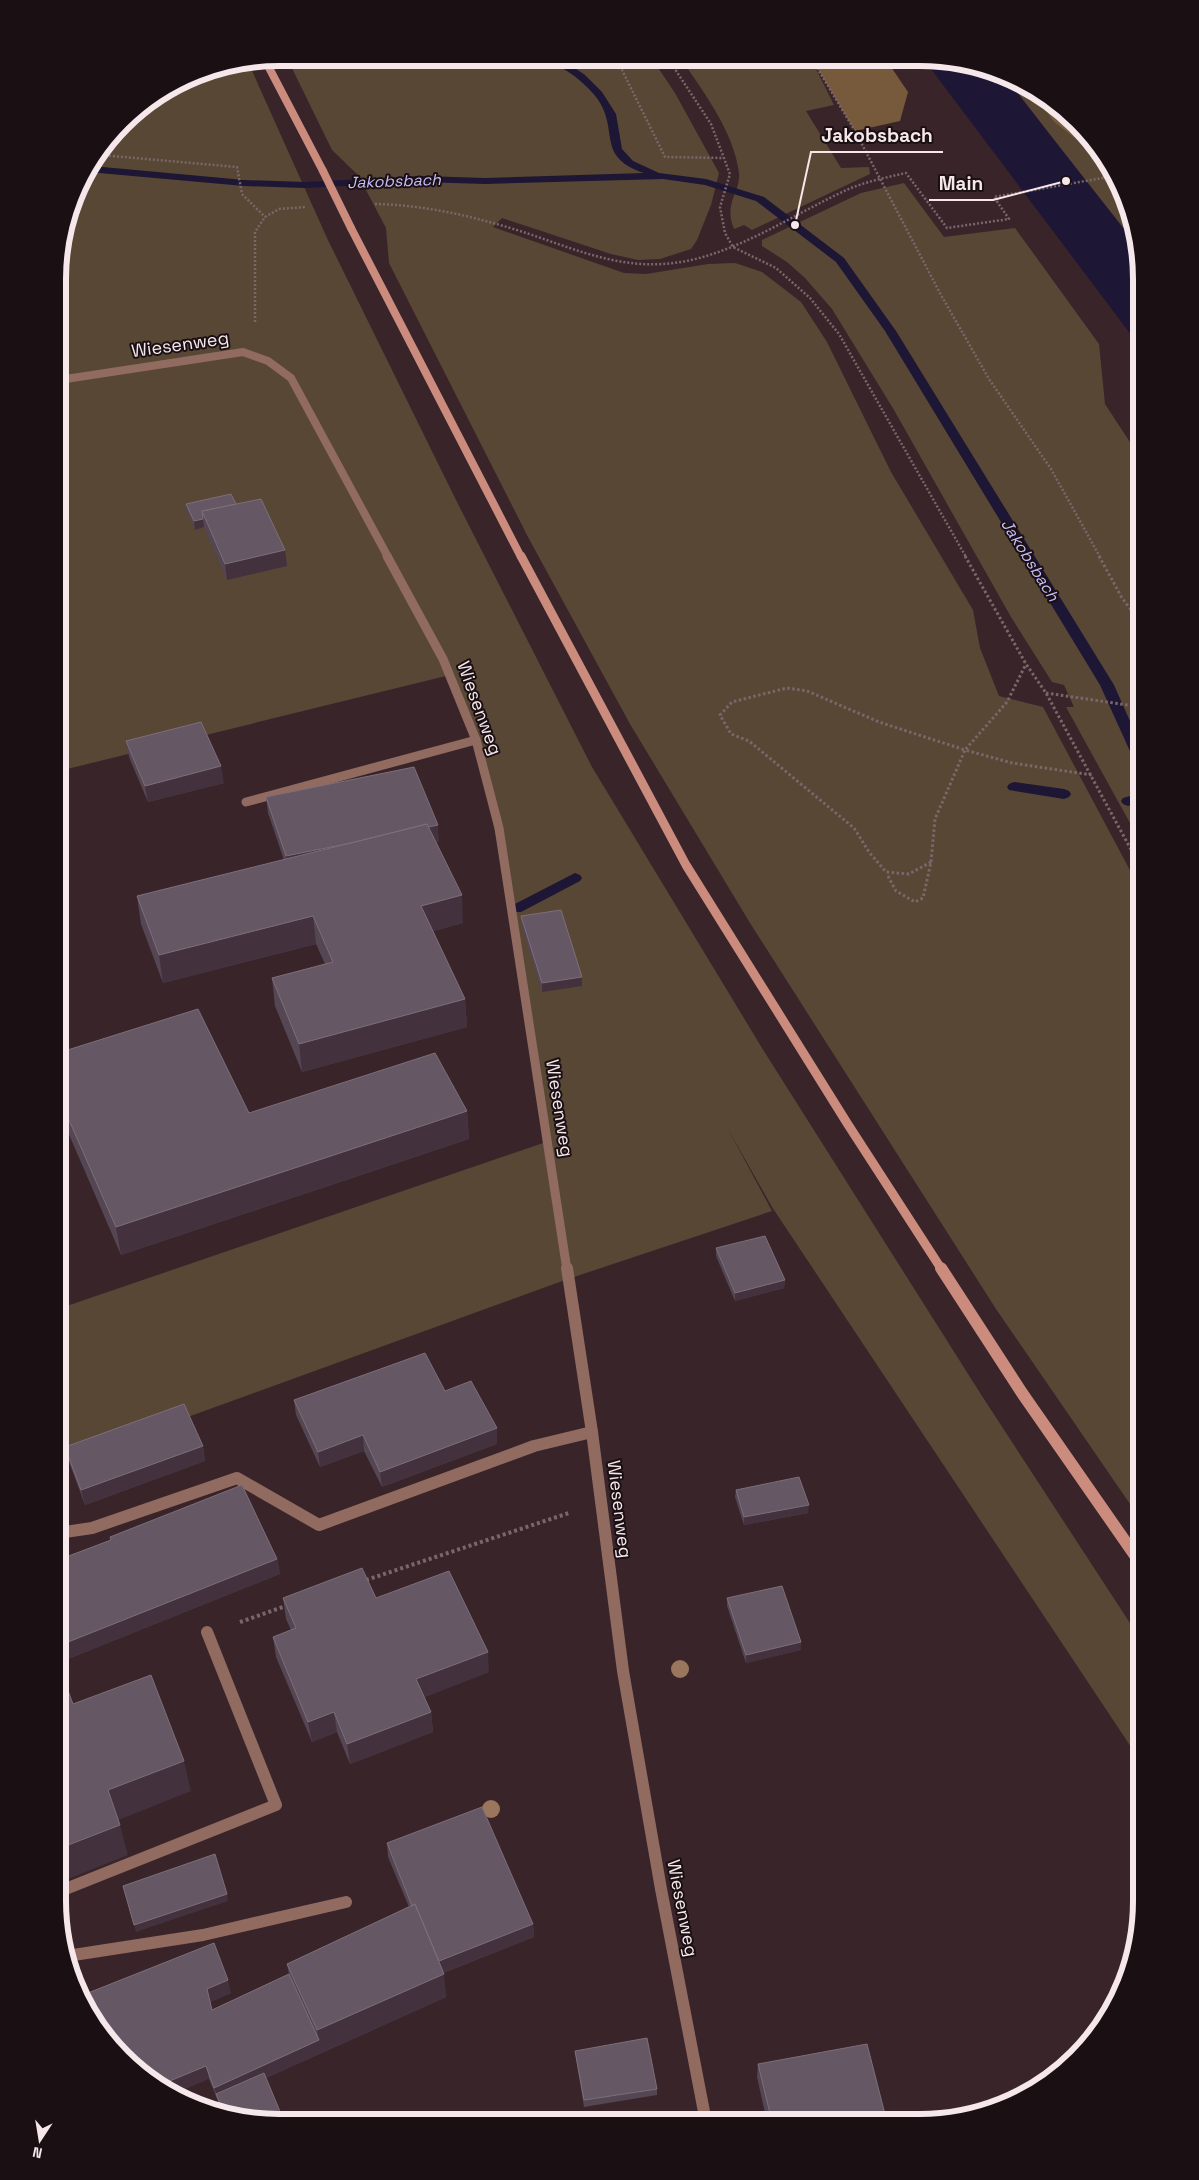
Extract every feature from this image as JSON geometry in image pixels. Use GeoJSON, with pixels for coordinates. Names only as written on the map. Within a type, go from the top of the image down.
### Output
{"type":"FeatureCollection","features":[{"type":"Feature","properties":{"kind":"main road"},"geometry":{"type":"LineString","coordinates":[[268,67],[566,644],[686,865],[847,1123],[1016,1384],[1133,1552]]}},
{"type":"Feature","properties":{"kind":"street","name":"Wiesenweg"},"geometry":{"type":"LineString","coordinates":[[66,379],[243,352],[268,361],[291,378],[443,659],[476,740],[499,828],[592,1432],[623,1671],[661,1889],[704,2114]]}},
{"type":"Feature","properties":{"kind":"street"},"geometry":{"type":"LineString","coordinates":[[246,802],[476,740]]}},
{"type":"Feature","properties":{"kind":"street"},"geometry":{"type":"LineString","coordinates":[[66,1532],[92,1528],[237,1478],[319,1525],[534,1446],[592,1432]]}},
{"type":"Feature","properties":{"kind":"street"},"geometry":{"type":"LineString","coordinates":[[66,1889],[276,1805],[207,1632]]}},
{"type":"Feature","properties":{"kind":"street"},"geometry":{"type":"LineString","coordinates":[[74,1955],[203,1935],[346,1902]]}},
{"type":"Feature","properties":{"kind":"path"},"geometry":{"type":"LineString","coordinates":[[615,66],[622,70],[666,157],[724,158]]}},
{"type":"Feature","properties":{"kind":"path"},"geometry":{"type":"LineString","coordinates":[[673,66],[711,124],[730,174],[720,206],[725,233],[733,247],[776,268],[810,298],[839,334],[1026,664],[1046,693],[1133,853]]}},
{"type":"Feature","properties":{"kind":"path"},"geometry":{"type":"LineString","coordinates":[[816,66],[855,131],[879,179],[989,378],[1051,469],[1122,598],[1133,612]]}},
{"type":"Feature","properties":{"kind":"path"},"geometry":{"type":"LineString","coordinates":[[106,155],[237,167],[242,194],[265,217]]}},
{"type":"Feature","properties":{"kind":"path"},"geometry":{"type":"LineString","coordinates":[[378,204],[421,207],[458,213],[497,223],[613,262],[637,265],[675,262],[733,247],[852,188],[906,173],[948,228],[1009,219],[994,197],[1107,177]]}},
{"type":"Feature","properties":{"kind":"path"},"geometry":{"type":"LineString","coordinates":[[243,352],[254,324],[254,232],[265,217],[279,209],[295,207]]}},
{"type":"Feature","properties":{"kind":"path"},"geometry":{"type":"LineString","coordinates":[[888,876],[896,892],[915,902],[923,898],[932,862],[935,819],[965,750],[1007,702],[1026,664]]}},
{"type":"Feature","properties":{"kind":"path"},"geometry":{"type":"LineString","coordinates":[[932,862],[909,874],[886,872],[847,822],[749,741],[731,734],[720,715],[732,702],[762,693],[787,688],[806,691],[879,722],[992,760],[1092,775]]}},
{"type":"Feature","properties":{"kind":"path"},"geometry":{"type":"LineString","coordinates":[[1046,693],[1133,707]]}},
{"type":"Feature","properties":{"kind":"path"},"geometry":{"type":"LineString","coordinates":[[358,1583],[602,1502]]}},
{"type":"Feature","properties":{"kind":"path"},"geometry":{"type":"LineString","coordinates":[[207,1632],[292,1604]]}},
{"type":"Feature","properties":{"kind":"shaded area"},"geometry":{"type":"Polygon","coordinates":[[[291,66],[657,66],[675,93],[719,173],[711,205],[697,240],[691,249],[660,259],[638,260],[611,254],[502,218],[493,227],[624,273],[646,274],[708,264],[735,263],[762,272],[801,302],[827,342],[891,472],[973,610],[980,648],[999,696],[1043,707],[1133,876],[1133,1508],[996,1309],[750,923],[630,724],[528,537],[389,263],[386,228],[358,175],[332,150],[291,66]]]}},
{"type":"Feature","properties":{"kind":"shaded area"},"geometry":{"type":"Polygon","coordinates":[[[686,66],[814,66],[834,105],[806,111],[841,168],[869,167],[870,174],[752,230],[744,225],[734,229],[730,212],[739,180],[736,158],[725,128],[686,66]]]}},
{"type":"Feature","properties":{"kind":"shaded area"},"geometry":{"type":"Polygon","coordinates":[[[816,66],[890,66],[908,92],[900,121],[855,131],[816,66]]]}},
{"type":"Feature","properties":{"kind":"shaded area"},"geometry":{"type":"Polygon","coordinates":[[[929,67],[961,70],[1013,88],[1128,234],[1133,280],[1133,337],[929,67]]]}},
{"type":"Feature","properties":{"kind":"shaded area"},"geometry":{"type":"Polygon","coordinates":[[[251,68],[327,238],[457,502],[592,767],[762,1048],[982,1396],[1133,1628],[1133,1750],[772,1207],[728,1129],[772,1211],[568,1279],[66,1461],[66,1306],[546,1142],[513,918],[476,740],[450,675],[66,769],[66,280],[70,238],[82,198],[88,185],[102,161],[119,139],[139,119],[161,102],[198,82],[251,68]]]}},
{"type":"Feature","properties":{"kind":"shaded area"},"geometry":{"type":"Polygon","coordinates":[[[1014,88],[1041,104],[1054,122],[1089,150],[1111,185],[1128,234],[1014,88]]]}},
{"type":"Feature","properties":{"kind":"shaded area"},"geometry":{"type":"Polygon","coordinates":[[[1041,104],[1060,119],[1088,148],[1054,122],[1041,104]]]}},
{"type":"Feature","properties":{"kind":"shaded area"},"geometry":{"type":"Polygon","coordinates":[[[904,183],[944,237],[1015,228],[1099,344],[1105,404],[1133,447],[1133,828],[1066,707],[1074,707],[1064,685],[1052,682],[1011,617],[894,410],[832,309],[805,278],[787,262],[762,246],[762,240],[861,193],[904,183]]]}},
{"type":"Feature","properties":{"kind":"building"},"geometry":{"type":"Polygon","coordinates":[[[231,494],[236,504],[202,511],[203,519],[194,521],[186,504],[231,494]]]}},
{"type":"Feature","properties":{"kind":"building"},"geometry":{"type":"Polygon","coordinates":[[[261,499],[285,550],[225,564],[202,511],[261,499]]]}},
{"type":"Feature","properties":{"kind":"building"},"geometry":{"type":"Polygon","coordinates":[[[201,722],[221,766],[145,786],[126,741],[201,722]]]}},
{"type":"Feature","properties":{"kind":"building"},"geometry":{"type":"Polygon","coordinates":[[[414,767],[438,825],[429,827],[427,824],[351,843],[286,856],[266,797],[414,767]]]}},
{"type":"Feature","properties":{"kind":"building"},"geometry":{"type":"Polygon","coordinates":[[[427,824],[462,895],[421,906],[465,999],[299,1044],[272,978],[333,962],[313,916],[159,955],[137,896],[427,824]]]}},
{"type":"Feature","properties":{"kind":"building"},"geometry":{"type":"Polygon","coordinates":[[[561,910],[582,977],[542,983],[521,916],[561,910]]]}},
{"type":"Feature","properties":{"kind":"building"},"geometry":{"type":"Polygon","coordinates":[[[198,1009],[249,1113],[435,1053],[467,1111],[116,1227],[66,1113],[66,1050],[198,1009]]]}},
{"type":"Feature","properties":{"kind":"building"},"geometry":{"type":"Polygon","coordinates":[[[765,1236],[785,1280],[735,1293],[716,1248],[765,1236]]]}},
{"type":"Feature","properties":{"kind":"building"},"geometry":{"type":"Polygon","coordinates":[[[425,1353],[445,1391],[471,1381],[497,1428],[380,1472],[363,1435],[318,1452],[294,1400],[425,1353]]]}},
{"type":"Feature","properties":{"kind":"building"},"geometry":{"type":"Polygon","coordinates":[[[184,1404],[203,1446],[81,1490],[66,1447],[184,1404]]]}},
{"type":"Feature","properties":{"kind":"building"},"geometry":{"type":"Polygon","coordinates":[[[799,1477],[809,1505],[744,1517],[736,1490],[799,1477]]]}},
{"type":"Feature","properties":{"kind":"building"},"geometry":{"type":"Polygon","coordinates":[[[242,1485],[277,1559],[66,1643],[66,1557],[111,1540],[110,1537],[242,1485]]]}},
{"type":"Feature","properties":{"kind":"building"},"geometry":{"type":"Polygon","coordinates":[[[362,1568],[376,1598],[449,1571],[488,1652],[416,1679],[431,1712],[347,1744],[334,1712],[308,1722],[273,1637],[296,1628],[283,1598],[362,1568]]]}},
{"type":"Feature","properties":{"kind":"building"},"geometry":{"type":"Polygon","coordinates":[[[782,1586],[801,1642],[746,1655],[727,1598],[782,1586]]]}},
{"type":"Feature","properties":{"kind":"building"},"geometry":{"type":"Polygon","coordinates":[[[151,1675],[184,1761],[108,1790],[120,1825],[66,1846],[66,1685],[73,1704],[151,1675]]]}},
{"type":"Feature","properties":{"kind":"building"},"geometry":{"type":"Polygon","coordinates":[[[482,1807],[533,1924],[439,1961],[415,1904],[412,1906],[387,1843],[482,1807]]]}},
{"type":"Feature","properties":{"kind":"building"},"geometry":{"type":"Polygon","coordinates":[[[215,1854],[227,1894],[134,1925],[123,1886],[215,1854]]]}},
{"type":"Feature","properties":{"kind":"building"},"geometry":{"type":"Polygon","coordinates":[[[415,1904],[444,1974],[317,2030],[287,1964],[415,1904]]]}},
{"type":"Feature","properties":{"kind":"building"},"geometry":{"type":"Polygon","coordinates":[[[214,1943],[228,1980],[207,1989],[212,2010],[289,1974],[319,2040],[214,2088],[206,2066],[168,2082],[139,2061],[119,2041],[102,2019],[88,1993],[214,1943]]]}},
{"type":"Feature","properties":{"kind":"building"},"geometry":{"type":"Polygon","coordinates":[[[647,2038],[657,2089],[584,2100],[575,2051],[647,2038]]]}},
{"type":"Feature","properties":{"kind":"building"},"geometry":{"type":"Polygon","coordinates":[[[867,2044],[885,2114],[770,2114],[758,2064],[867,2044]]]}},
{"type":"Feature","properties":{"kind":"building"},"geometry":{"type":"Polygon","coordinates":[[[264,2073],[281,2114],[252,2112],[224,2106],[220,2105],[216,2094],[264,2073]]]}},
{"type":"Feature","properties":{"kind":"waterway"},"geometry":{"type":"LineString","coordinates":[[565,66],[591,85],[606,104],[614,125],[615,146],[621,156],[634,166],[654,173]]}},
{"type":"Feature","properties":{"kind":"waterway","name":"Jakobsbach"},"geometry":{"type":"LineString","coordinates":[[97,170],[244,183],[305,185],[421,179],[485,181],[663,176],[706,182],[760,199],[840,260],[890,331],[1107,685],[1133,742]]}},
{"type":"Feature","properties":{"kind":"waterway"},"geometry":{"type":"LineString","coordinates":[[1014,787],[1064,794]]}},
{"type":"Feature","properties":{"kind":"waterway"},"geometry":{"type":"LineString","coordinates":[[1128,801],[1133,800]]}},
{"type":"Feature","properties":{"kind":"waterway"},"geometry":{"type":"LineString","coordinates":[[516,909],[575,878]]}},
{"type":"Feature","properties":{"kind":"place","name":"Main"},"geometry":{"type":"Point","coordinates":[1066,181]}},
{"type":"Feature","properties":{"kind":"place","name":"Jakobsbach"},"geometry":{"type":"Point","coordinates":[795,225]}}]}
